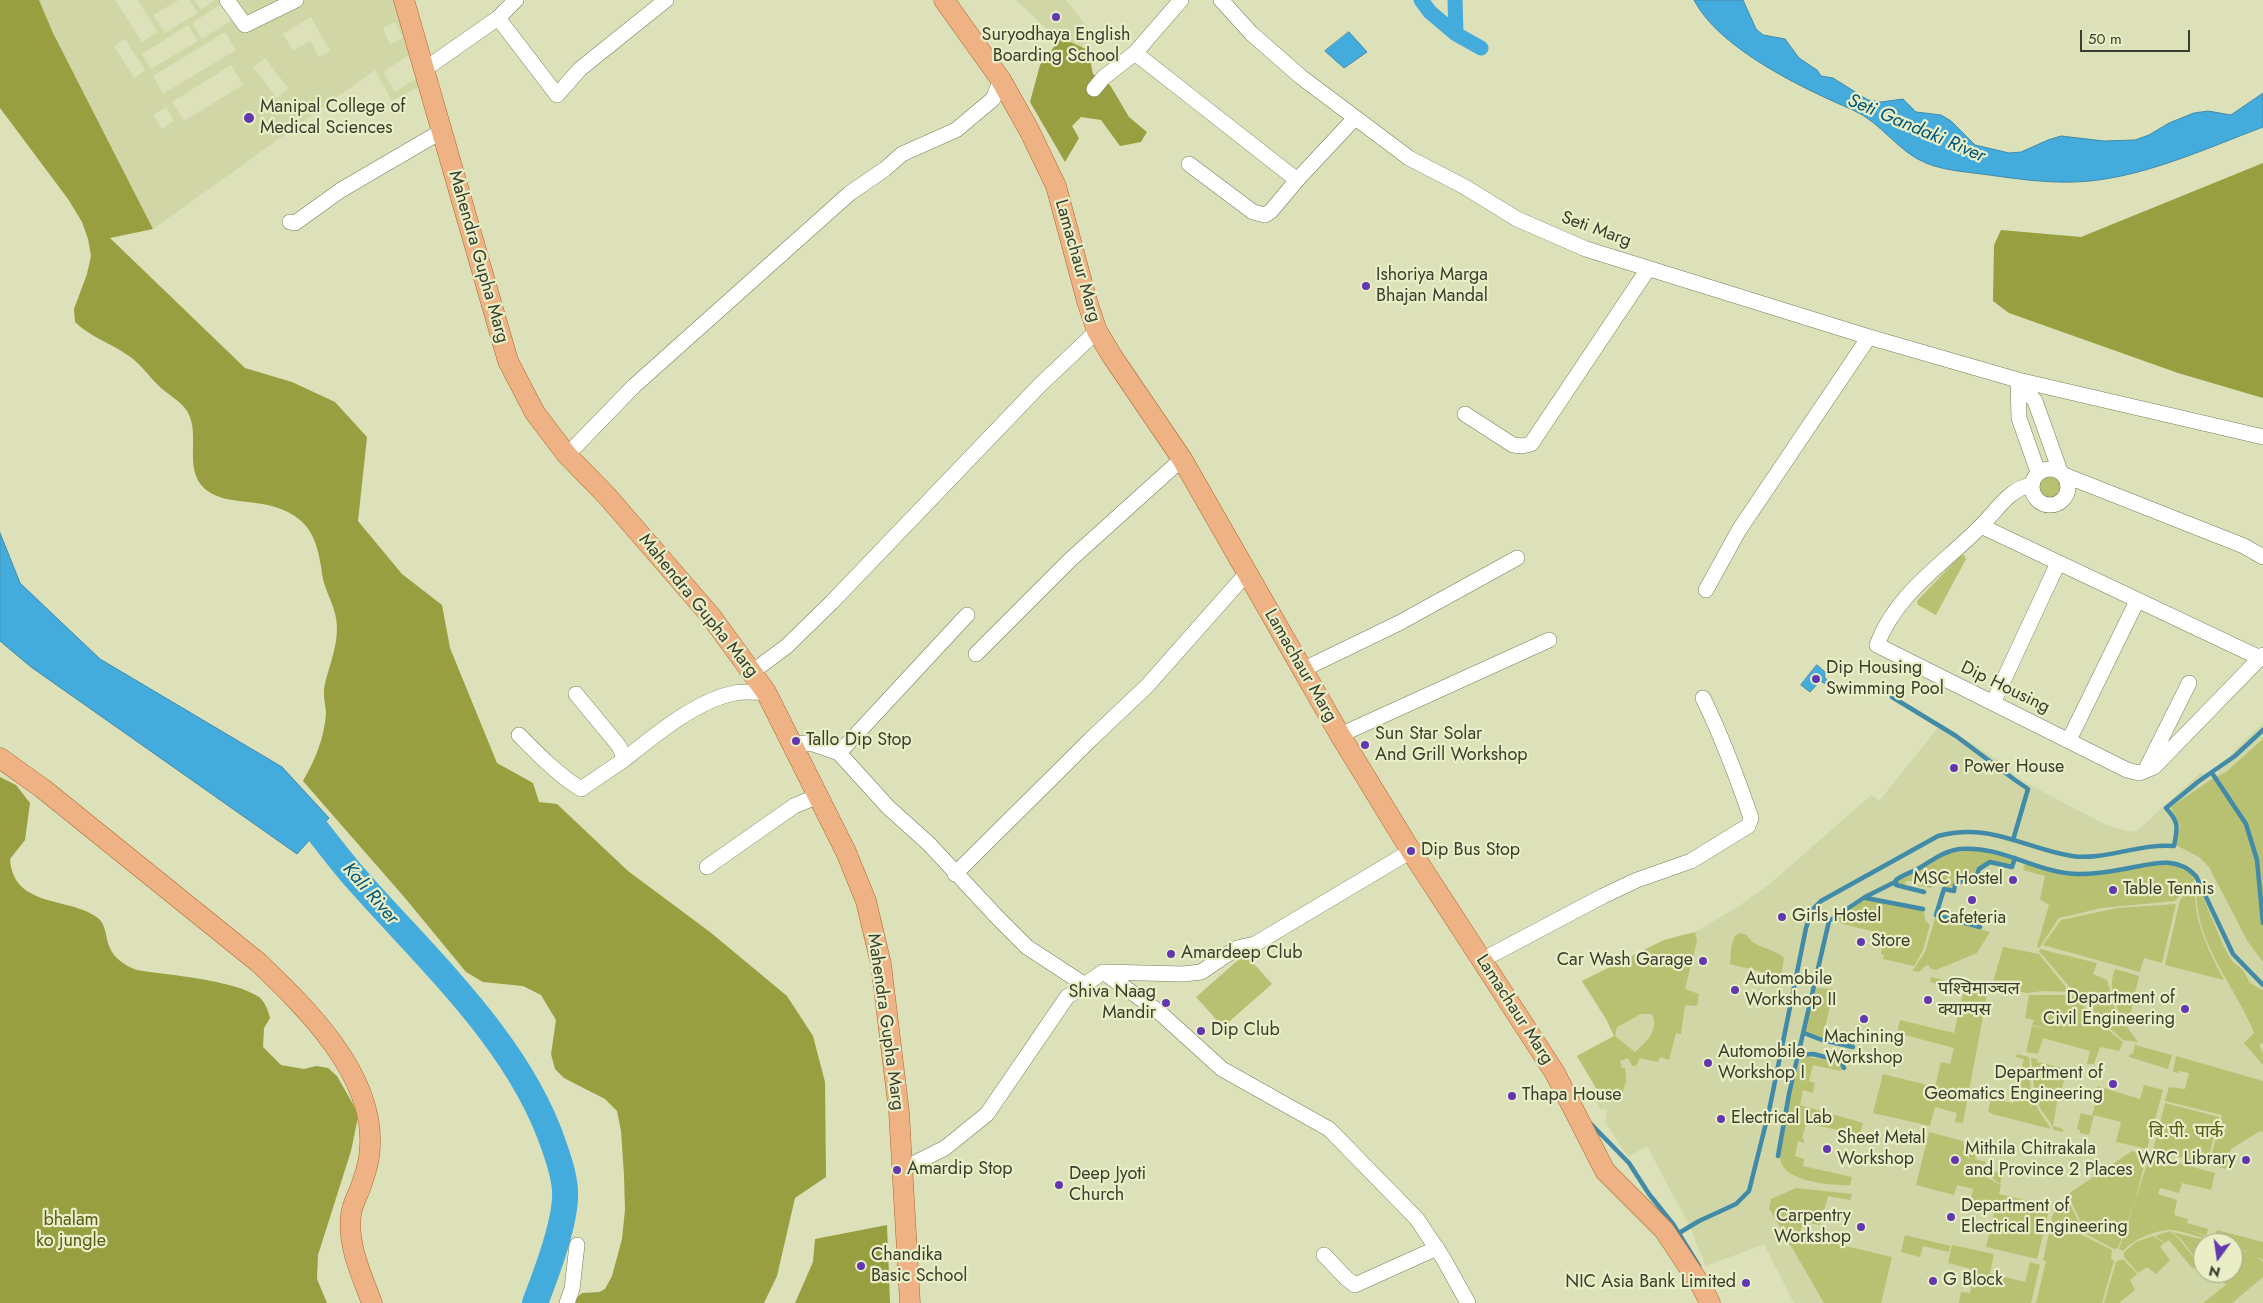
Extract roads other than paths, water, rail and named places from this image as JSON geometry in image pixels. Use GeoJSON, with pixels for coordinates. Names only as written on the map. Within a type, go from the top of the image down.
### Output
{"type":"FeatureCollection","features":[{"type":"Feature","properties":{"kind":"main road","name":"Mahendra Gupha Marg"},"geometry":{"type":"LineString","coordinates":[[404,0],[426,69],[508,361],[535,413],[567,455],[607,496],[710,615],[766,692],[794,744],[846,852],[866,901],[881,964],[893,1055],[903,1169],[910,1303]]}},
{"type":"Feature","properties":{"kind":"main road","name":"Lamachaur Marg"},"geometry":{"type":"LineString","coordinates":[[944,0],[1001,80],[1029,130],[1056,186],[1070,244],[1097,331],[1130,384],[1182,459],[1302,670],[1411,851],[1556,1073],[1605,1171],[1664,1230],[1676,1246],[1710,1303]]}},
{"type":"Feature","properties":{"kind":"main road"},"geometry":{"type":"LineString","coordinates":[[0,758],[42,788],[259,963],[287,990],[331,1040],[352,1075],[370,1122],[370,1147],[362,1183],[350,1215],[353,1250],[372,1303]]}},
{"type":"Feature","properties":{"kind":"street"},"geometry":{"type":"LineString","coordinates":[[227,0],[246,25],[296,0]]}},
{"type":"Feature","properties":{"kind":"street"},"geometry":{"type":"LineString","coordinates":[[426,69],[498,18],[516,0]]}},
{"type":"Feature","properties":{"kind":"street"},"geometry":{"type":"LineString","coordinates":[[498,18],[557,96],[580,69],[666,0]]}},
{"type":"Feature","properties":{"kind":"street"},"geometry":{"type":"LineString","coordinates":[[1094,89],[1103,78],[1135,53],[1181,0]]}},
{"type":"Feature","properties":{"kind":"street","name":"Seti Marg"},"geometry":{"type":"LineString","coordinates":[[1221,0],[1251,33],[1294,71],[1409,158],[1465,187],[1518,219],[1586,249],[1869,337],[2018,380],[2263,437]]}},
{"type":"Feature","properties":{"kind":"street"},"geometry":{"type":"LineString","coordinates":[[1135,53],[1296,180]]}},
{"type":"Feature","properties":{"kind":"street"},"geometry":{"type":"LineString","coordinates":[[567,455],[634,386],[850,192],[885,169],[902,154],[956,130],[994,99],[1001,80]]}},
{"type":"Feature","properties":{"kind":"street"},"geometry":{"type":"LineString","coordinates":[[1189,164],[1253,212],[1265,215],[1271,211],[1296,180],[1354,118]]}},
{"type":"Feature","properties":{"kind":"street"},"geometry":{"type":"LineString","coordinates":[[290,222],[295,223],[341,190],[442,131]]}},
{"type":"Feature","properties":{"kind":"street"},"geometry":{"type":"LineString","coordinates":[[1465,414],[1513,445],[1531,444],[1648,269]]}},
{"type":"Feature","properties":{"kind":"street"},"geometry":{"type":"LineString","coordinates":[[752,672],[787,646],[832,602],[1034,392],[1097,331]]}},
{"type":"Feature","properties":{"kind":"street"},"geometry":{"type":"LineString","coordinates":[[1706,590],[1739,530],[1869,337]]}},
{"type":"Feature","properties":{"kind":"street"},"geometry":{"type":"LineString","coordinates":[[2018,380],[2035,401],[2068,486],[2068,492],[2061,502],[2055,504],[2039,502],[2032,493],[2035,478],[2019,418],[2018,380]]}},
{"type":"Feature","properties":{"kind":"street"},"geometry":{"type":"LineString","coordinates":[[976,654],[1071,558],[1182,459]]}},
{"type":"Feature","properties":{"kind":"street"},"geometry":{"type":"LineString","coordinates":[[2035,478],[2049,468],[2244,546],[2263,557]]}},
{"type":"Feature","properties":{"kind":"street","name":"Dip Housing"},"geometry":{"type":"LineString","coordinates":[[2035,478],[2011,493],[1981,526],[1934,568],[1902,602],[1877,645],[2127,770],[2145,771]]}},
{"type":"Feature","properties":{"kind":"street"},"geometry":{"type":"LineString","coordinates":[[1981,526],[2261,657],[2154,767],[2145,771]]}},
{"type":"Feature","properties":{"kind":"street"},"geometry":{"type":"LineString","coordinates":[[1302,670],[1399,623],[1517,558]]}},
{"type":"Feature","properties":{"kind":"street"},"geometry":{"type":"LineString","coordinates":[[1993,703],[2058,563]]}},
{"type":"Feature","properties":{"kind":"street"},"geometry":{"type":"LineString","coordinates":[[955,874],[1091,738],[1147,686],[1247,573]]}},
{"type":"Feature","properties":{"kind":"street"},"geometry":{"type":"LineString","coordinates":[[2069,740],[2137,600]]}},
{"type":"Feature","properties":{"kind":"street"},"geometry":{"type":"LineString","coordinates":[[839,753],[967,615]]}},
{"type":"Feature","properties":{"kind":"street"},"geometry":{"type":"LineString","coordinates":[[1340,735],[1549,640]]}},
{"type":"Feature","properties":{"kind":"street"},"geometry":{"type":"LineString","coordinates":[[2145,771],[2189,684]]}},
{"type":"Feature","properties":{"kind":"street"},"geometry":{"type":"LineString","coordinates":[[519,734],[540,757],[570,783],[581,789],[625,759],[650,739],[700,706],[735,693],[766,692]]}},
{"type":"Feature","properties":{"kind":"street"},"geometry":{"type":"LineString","coordinates":[[576,694],[619,746],[625,759]]}},
{"type":"Feature","properties":{"kind":"street"},"geometry":{"type":"LineString","coordinates":[[1482,960],[1603,896],[1637,880],[1691,861],[1748,826],[1751,818],[1739,782],[1726,746],[1703,698]]}},
{"type":"Feature","properties":{"kind":"street"},"geometry":{"type":"LineString","coordinates":[[794,744],[813,744],[839,753],[955,874],[1028,946],[1085,985]]}},
{"type":"Feature","properties":{"kind":"street"},"geometry":{"type":"LineString","coordinates":[[708,867],[794,806],[818,796]]}},
{"type":"Feature","properties":{"kind":"street"},"geometry":{"type":"LineString","coordinates":[[903,1169],[945,1148],[987,1114],[1067,997],[1103,972],[1183,974],[1201,972],[1237,948],[1255,944],[1411,851]]}},
{"type":"Feature","properties":{"kind":"street"},"geometry":{"type":"LineString","coordinates":[[1103,972],[1158,1011],[1222,1069],[1329,1129],[1416,1219],[1437,1248],[1468,1303]]}},
{"type":"Feature","properties":{"kind":"street"},"geometry":{"type":"LineString","coordinates":[[567,1303],[572,1289],[577,1245]]}},
{"type":"Feature","properties":{"kind":"street"},"geometry":{"type":"LineString","coordinates":[[1324,1255],[1355,1285],[1437,1248]]}},
{"type":"Feature","properties":{"kind":"water","name":"Seti Gandaki River"},"geometry":{"type":"Polygon","coordinates":[[[1694,0],[1743,0],[1756,29],[1763,35],[1785,39],[1799,58],[1817,70],[1821,76],[1833,78],[1868,100],[1881,102],[1903,99],[1916,112],[1941,115],[1951,121],[1975,145],[2009,153],[2021,152],[2061,136],[2104,141],[2135,140],[2194,113],[2208,111],[2231,115],[2263,93],[2263,127],[2195,154],[2147,170],[2099,180],[2075,182],[2043,181],[1941,168],[1916,158],[1873,122],[1853,110],[1788,79],[1742,51],[1722,35],[1706,18],[1694,0]]]}},
{"type":"Feature","properties":{"kind":"water"},"geometry":{"type":"Polygon","coordinates":[[[1349,32],[1367,52],[1344,68],[1325,51],[1349,32]]]}},
{"type":"Feature","properties":{"kind":"water"},"geometry":{"type":"Polygon","coordinates":[[[0,533],[20,583],[100,659],[282,767],[329,818],[297,854],[31,667],[0,641],[0,533]]]}},
{"type":"Feature","properties":{"kind":"water","name":"Dip Housing Swimming Pool"},"geometry":{"type":"Polygon","coordinates":[[[1817,665],[1826,673],[1824,676],[1828,682],[1826,684],[1820,681],[1810,692],[1801,685],[1817,665]]]}},
{"type":"Feature","properties":{"kind":"waterway"},"geometry":{"type":"LineString","coordinates":[[1421,0],[1430,12],[1456,34]]}},
{"type":"Feature","properties":{"kind":"waterway"},"geometry":{"type":"LineString","coordinates":[[1455,0],[1456,34],[1481,48]]}},
{"type":"Feature","properties":{"kind":"waterway"},"geometry":{"type":"LineString","coordinates":[[1892,697],[1956,736],[2028,789],[2013,840]]}},
{"type":"Feature","properties":{"kind":"waterway"},"geometry":{"type":"LineString","coordinates":[[1679,1233],[1699,1221],[1736,1204],[1749,1191],[1769,1111],[1806,928],[1812,910],[1821,901],[1938,836],[1957,833],[1991,834],[2054,852],[2084,857],[2148,847],[2174,846],[2176,825],[2166,808],[2199,781],[2235,756],[2263,730]]}},
{"type":"Feature","properties":{"kind":"waterway"},"geometry":{"type":"LineString","coordinates":[[2212,773],[2246,824],[2257,860],[2263,923]]}},
{"type":"Feature","properties":{"kind":"waterway","name":"Kali River"},"geometry":{"type":"LineString","coordinates":[[295,804],[352,873],[470,1006],[496,1039],[519,1073],[539,1109],[558,1157],[565,1190],[565,1202],[550,1262],[535,1303]]}},
{"type":"Feature","properties":{"kind":"waterway"},"geometry":{"type":"LineString","coordinates":[[1924,892],[1896,885],[1896,880],[1942,854],[1960,849],[1991,851],[2064,873],[2090,874],[2162,863],[2179,865],[2188,869],[2196,876],[2233,954],[2263,985]]}},
{"type":"Feature","properties":{"kind":"waterway"},"geometry":{"type":"LineString","coordinates":[[1980,927],[1936,915],[1944,889],[1954,891],[1955,885],[1970,876],[1976,878],[1979,869],[1990,862],[2012,867],[2015,858]]}},
{"type":"Feature","properties":{"kind":"waterway"},"geometry":{"type":"LineString","coordinates":[[1778,1156],[1789,1094],[1829,921],[1865,897],[1895,882]]}},
{"type":"Feature","properties":{"kind":"waterway"},"geometry":{"type":"LineString","coordinates":[[1866,898],[1923,909]]}},
{"type":"Feature","properties":{"kind":"waterway"},"geometry":{"type":"LineString","coordinates":[[1804,1033],[1822,1040],[1853,1047]]}},
{"type":"Feature","properties":{"kind":"waterway"},"geometry":{"type":"LineString","coordinates":[[1799,1055],[1813,1054],[1841,1061],[1844,1068]]}},
{"type":"Feature","properties":{"kind":"waterway"},"geometry":{"type":"LineString","coordinates":[[1591,1124],[1629,1163],[1649,1194],[1673,1224],[1699,1266]]}},
{"type":"Feature","properties":{"kind":"place","name":"Suryodhaya English Boarding School"},"geometry":{"type":"Point","coordinates":[1056,17]}},
{"type":"Feature","properties":{"kind":"place","name":"Manipal College of Medical Sciences"},"geometry":{"type":"Point","coordinates":[249,118]}},
{"type":"Feature","properties":{"kind":"place","name":"Ishoriya Marga Bhajan Mandal"},"geometry":{"type":"Point","coordinates":[1366,286]}},
{"type":"Feature","properties":{"kind":"place","name":"Dip Housing Swimming Pool"},"geometry":{"type":"Point","coordinates":[1816,679]}},
{"type":"Feature","properties":{"kind":"place","name":"Tallo Dip Stop"},"geometry":{"type":"Point","coordinates":[796,741]}},
{"type":"Feature","properties":{"kind":"place","name":"Sun Star Solar And Grill Workshop"},"geometry":{"type":"Point","coordinates":[1365,745]}},
{"type":"Feature","properties":{"kind":"place","name":"Power House"},"geometry":{"type":"Point","coordinates":[1954,768]}},
{"type":"Feature","properties":{"kind":"place","name":"Dip Bus Stop"},"geometry":{"type":"Point","coordinates":[1411,851]}},
{"type":"Feature","properties":{"kind":"place","name":"MSC Hostel"},"geometry":{"type":"Point","coordinates":[2013,880]}},
{"type":"Feature","properties":{"kind":"place","name":"Table Tennis"},"geometry":{"type":"Point","coordinates":[2113,890]}},
{"type":"Feature","properties":{"kind":"place","name":"Cafeteria"},"geometry":{"type":"Point","coordinates":[1972,900]}},
{"type":"Feature","properties":{"kind":"place","name":"Girls Hostel"},"geometry":{"type":"Point","coordinates":[1782,917]}},
{"type":"Feature","properties":{"kind":"place","name":"Store"},"geometry":{"type":"Point","coordinates":[1861,942]}},
{"type":"Feature","properties":{"kind":"place","name":"Amardeep Club"},"geometry":{"type":"Point","coordinates":[1171,954]}},
{"type":"Feature","properties":{"kind":"place","name":"Car Wash Garage"},"geometry":{"type":"Point","coordinates":[1703,961]}},
{"type":"Feature","properties":{"kind":"place","name":"Automobile Workshop II"},"geometry":{"type":"Point","coordinates":[1735,990]}},
{"type":"Feature","properties":{"kind":"place","name":"पश्‍चिमाञ्‍चल क्याम्पस"},"geometry":{"type":"Point","coordinates":[1928,1000]}},
{"type":"Feature","properties":{"kind":"place","name":"Shiva Naag Mandir"},"geometry":{"type":"Point","coordinates":[1166,1003]}},
{"type":"Feature","properties":{"kind":"place","name":"Department of Civil Engineering"},"geometry":{"type":"Point","coordinates":[2185,1009]}},
{"type":"Feature","properties":{"kind":"place","name":"Machining Workshop"},"geometry":{"type":"Point","coordinates":[1864,1019]}},
{"type":"Feature","properties":{"kind":"place","name":"Dip Club"},"geometry":{"type":"Point","coordinates":[1201,1031]}},
{"type":"Feature","properties":{"kind":"place","name":"Automobile Workshop I"},"geometry":{"type":"Point","coordinates":[1708,1063]}},
{"type":"Feature","properties":{"kind":"place","name":"Department of Geomatics Engineering"},"geometry":{"type":"Point","coordinates":[2113,1084]}},
{"type":"Feature","properties":{"kind":"place","name":"Thapa House"},"geometry":{"type":"Point","coordinates":[1512,1096]}},
{"type":"Feature","properties":{"kind":"place","name":"Electrical Lab"},"geometry":{"type":"Point","coordinates":[1721,1119]}},
{"type":"Feature","properties":{"kind":"place","name":"Sheet Metal Workshop"},"geometry":{"type":"Point","coordinates":[1827,1149]}},
{"type":"Feature","properties":{"kind":"place","name":"Mithila Chitrakala and Province 2 Places"},"geometry":{"type":"Point","coordinates":[1955,1160]}},
{"type":"Feature","properties":{"kind":"place","name":"WRC Library"},"geometry":{"type":"Point","coordinates":[2246,1160]}},
{"type":"Feature","properties":{"kind":"place","name":"Amardip Stop"},"geometry":{"type":"Point","coordinates":[897,1170]}},
{"type":"Feature","properties":{"kind":"place","name":"Deep Jyoti Church"},"geometry":{"type":"Point","coordinates":[1059,1185]}},
{"type":"Feature","properties":{"kind":"place","name":"Department of Electrical Engineering"},"geometry":{"type":"Point","coordinates":[1951,1217]}},
{"type":"Feature","properties":{"kind":"place","name":"Carpentry Workshop"},"geometry":{"type":"Point","coordinates":[1861,1227]}},
{"type":"Feature","properties":{"kind":"place","name":"Chandika Basic School"},"geometry":{"type":"Point","coordinates":[861,1266]}},
{"type":"Feature","properties":{"kind":"place","name":"G Block"},"geometry":{"type":"Point","coordinates":[1933,1281]}},
{"type":"Feature","properties":{"kind":"place","name":"NIC Asia Bank Limited"},"geometry":{"type":"Point","coordinates":[1746,1283]}},
{"type":"Feature","properties":{"kind":"park label","name":"बि.पी. पार्क"},"geometry":{"type":"Point","coordinates":[2186,1133]}},
{"type":"Feature","properties":{"kind":"park label","name":"bhalam ko jungle"},"geometry":{"type":"Point","coordinates":[71,1231]}}]}
